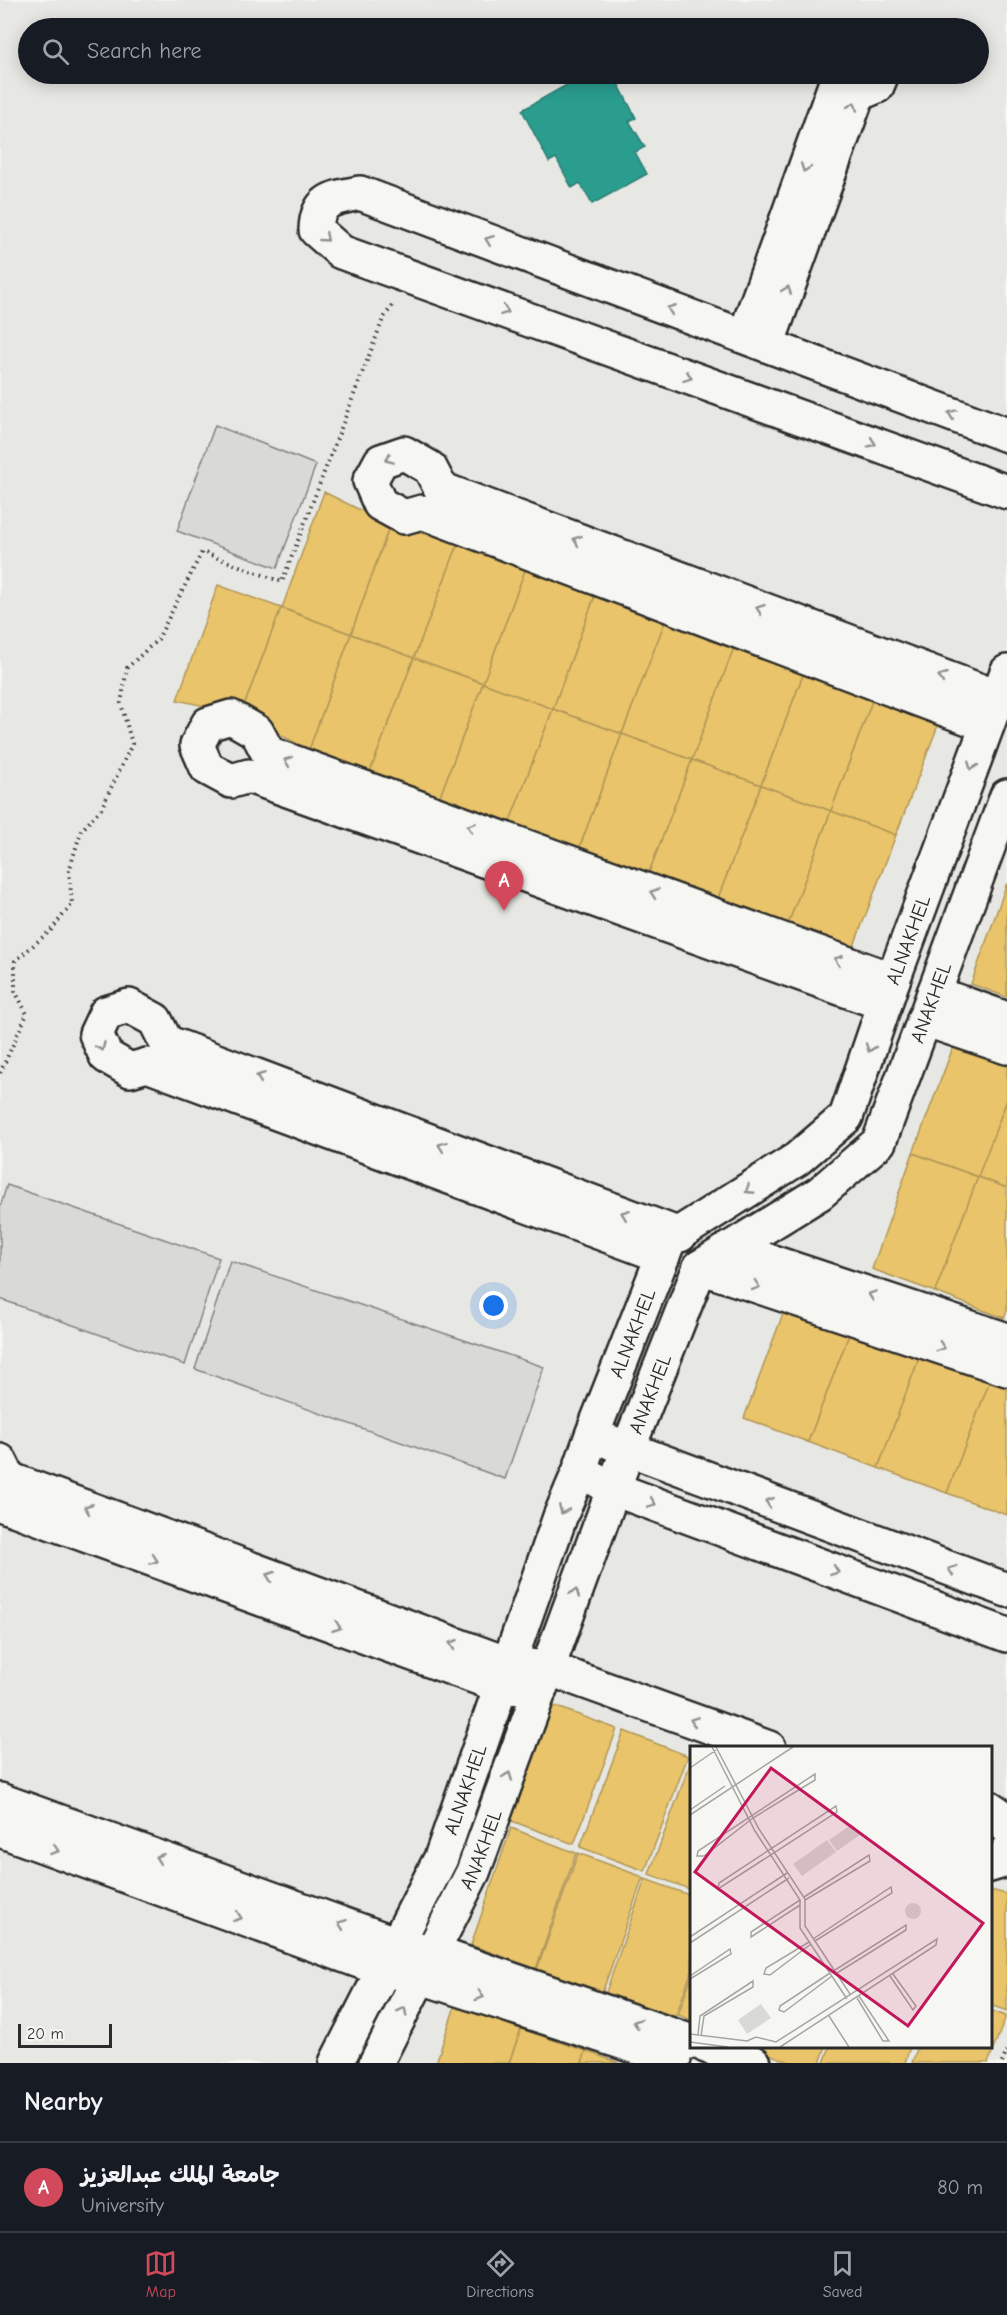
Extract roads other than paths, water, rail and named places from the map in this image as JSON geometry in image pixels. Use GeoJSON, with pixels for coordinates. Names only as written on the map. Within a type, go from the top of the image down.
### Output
{"type":"FeatureCollection","features":[{"type":"Feature","properties":{"kind":"street"},"geometry":{"type":"LineString","coordinates":[[756,340],[835,84]]}},
{"type":"Feature","properties":{"kind":"street"},"geometry":{"type":"LineString","coordinates":[[756,340],[858,94],[878,84]]}},
{"type":"Feature","properties":{"kind":"street"},"geometry":{"type":"LineString","coordinates":[[1007,435],[360,193],[333,198],[325,202],[316,219],[315,230],[341,252],[1007,492]]}},
{"type":"Feature","properties":{"kind":"street"},"geometry":{"type":"LineString","coordinates":[[404,453],[430,468],[441,489],[997,698],[422,512],[404,517],[380,504],[370,481],[381,461],[404,453]]}},
{"type":"Feature","properties":{"kind":"street","name":"ALNAKHEL"},"geometry":{"type":"LineString","coordinates":[[336,2063],[441,1858],[560,1517],[671,1245],[797,1159],[846,1117],[889,992],[997,698]]}},
{"type":"Feature","properties":{"kind":"street"},"geometry":{"type":"LineString","coordinates":[[231,717],[257,732],[268,753],[889,992],[249,776],[231,781],[207,768],[197,745],[208,724],[231,717]]}},
{"type":"Feature","properties":{"kind":"street","name":"ANAKHEL"},"geometry":{"type":"LineString","coordinates":[[376,2063],[473,1872],[628,1449],[700,1267],[820,1192],[879,1142],[1007,796]]}},
{"type":"Feature","properties":{"kind":"street"},"geometry":{"type":"LineString","coordinates":[[129,1006],[155,1020],[166,1042],[671,1245],[147,1065],[130,1070],[106,1056],[96,1034],[106,1013],[129,1006]]}},
{"type":"Feature","properties":{"kind":"street"},"geometry":{"type":"LineString","coordinates":[[929,1006],[1007,1019]]}},
{"type":"Feature","properties":{"kind":"street"},"geometry":{"type":"LineString","coordinates":[[929,1006],[1007,1047]]}},
{"type":"Feature","properties":{"kind":"street"},"geometry":{"type":"LineString","coordinates":[[730,1248],[1007,1340]]}},
{"type":"Feature","properties":{"kind":"street"},"geometry":{"type":"LineString","coordinates":[[700,1267],[1007,1369]]}},
{"type":"Feature","properties":{"kind":"street"},"geometry":{"type":"LineString","coordinates":[[592,1435],[1007,1590]]}},
{"type":"Feature","properties":{"kind":"street"},"geometry":{"type":"LineString","coordinates":[[0,1461],[9,1479],[504,1675]]}},
{"type":"Feature","properties":{"kind":"street"},"geometry":{"type":"LineString","coordinates":[[579,1472],[614,1489],[1007,1635]]}},
{"type":"Feature","properties":{"kind":"street"},"geometry":{"type":"LineString","coordinates":[[0,1504],[504,1675],[543,1679],[762,1746]]}},
{"type":"Feature","properties":{"kind":"street"},"geometry":{"type":"LineString","coordinates":[[543,1679],[699,1746]]}},
{"type":"Feature","properties":{"kind":"street"},"geometry":{"type":"LineString","coordinates":[[0,1800],[390,1957]]}},
{"type":"Feature","properties":{"kind":"street"},"geometry":{"type":"LineString","coordinates":[[992,1809],[1003,1817],[1007,1827]]}},
{"type":"Feature","properties":{"kind":"street"},"geometry":{"type":"LineString","coordinates":[[0,1830],[390,1957],[426,1965],[690,2041]]}},
{"type":"Feature","properties":{"kind":"street"},"geometry":{"type":"LineString","coordinates":[[992,1864],[1003,1861],[1007,1852]]}},
{"type":"Feature","properties":{"kind":"street"},"geometry":{"type":"LineString","coordinates":[[426,1965],[686,2063]]}},
{"type":"Feature","properties":{"kind":"street"},"geometry":{"type":"LineString","coordinates":[[712,2048],[754,2063]]}},
{"type":"Feature","properties":{"kind":"place","name":"جامعة الملك عبدالعزيز"},"geometry":{"type":"Point","coordinates":[504,911]}}]}
